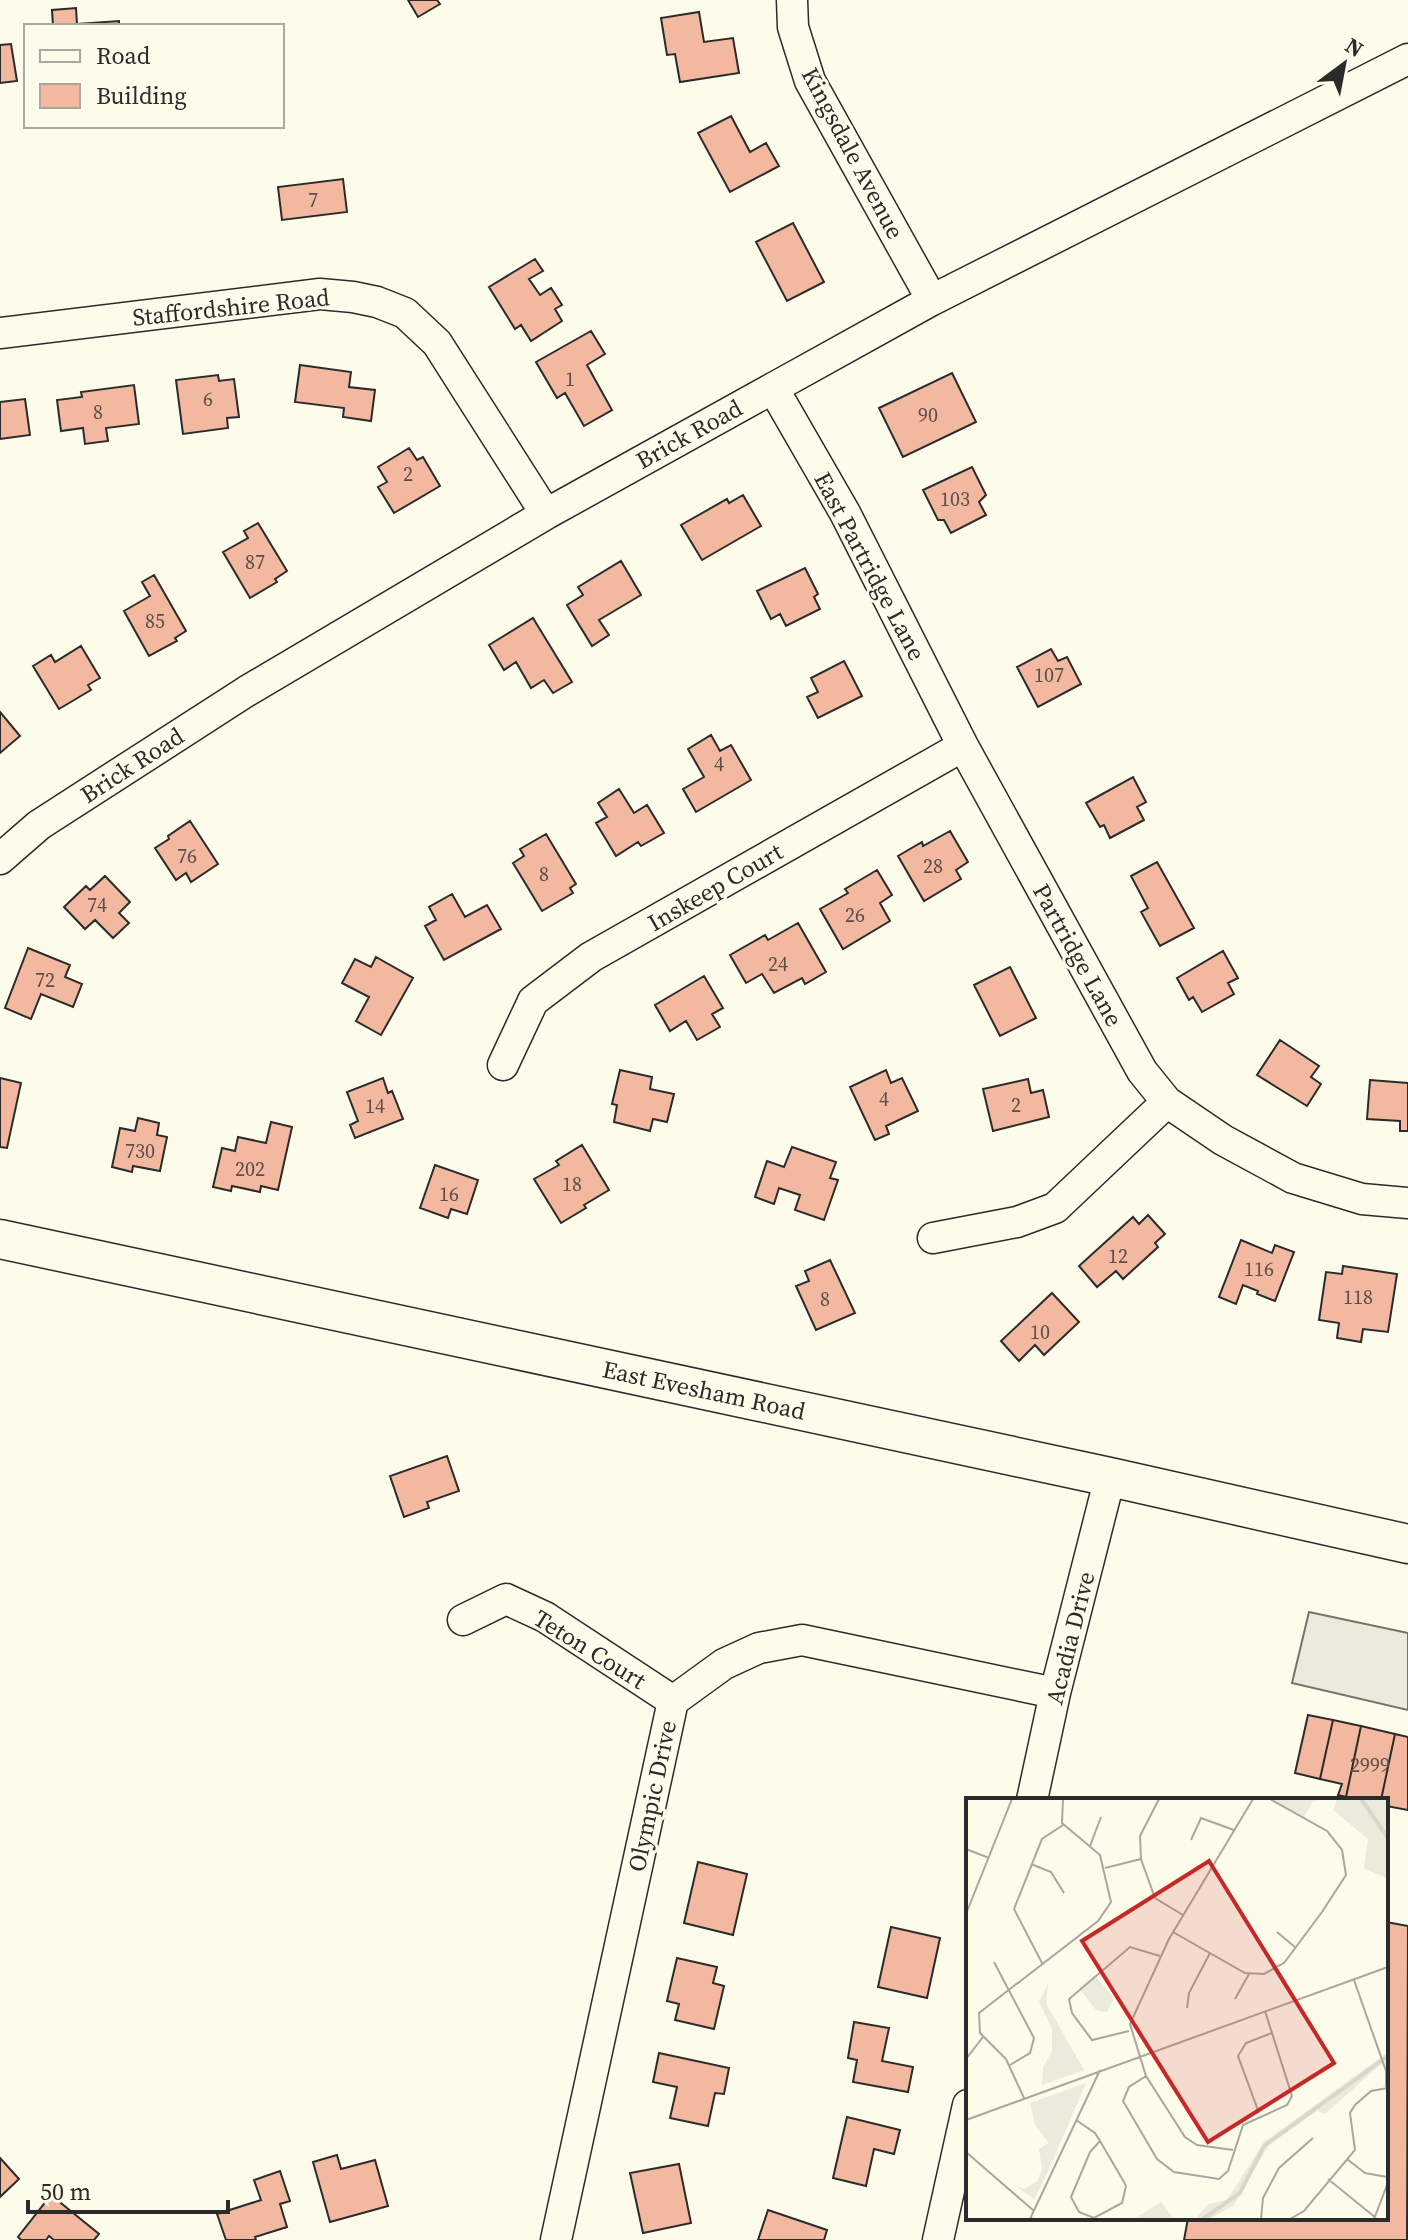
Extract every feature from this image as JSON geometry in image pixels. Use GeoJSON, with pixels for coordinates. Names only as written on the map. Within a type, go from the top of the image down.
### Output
{"type":"FeatureCollection","features":[{"type":"Feature","properties":{"kind":"main road","name":"East Evesham Road"},"geometry":{"type":"LineString","coordinates":[[0,1239],[1408,1544]]}},
{"type":"Feature","properties":{"kind":"street","name":"Kingsdale Avenue"},"geometry":{"type":"LineString","coordinates":[[792,0],[793,27],[810,81],[932,300]]}},
{"type":"Feature","properties":{"kind":"street","name":"Brick Road"},"geometry":{"type":"LineString","coordinates":[[0,859],[39,825],[247,691],[546,514],[932,300],[1408,59]]}},
{"type":"Feature","properties":{"kind":"street","name":"Staffordshire Road"},"geometry":{"type":"LineString","coordinates":[[0,333],[320,294],[377,302],[405,313],[437,343],[546,514]]}},
{"type":"Feature","properties":{"kind":"street","name":"East Partridge Lane"},"geometry":{"type":"LineString","coordinates":[[773,388],[845,513],[963,746]]}},
{"type":"Feature","properties":{"kind":"street","name":"Inskeep Court"},"geometry":{"type":"LineString","coordinates":[[503,1065],[533,1001],[591,957],[963,746]]}},
{"type":"Feature","properties":{"kind":"street","name":"Partridge Lane"},"geometry":{"type":"LineString","coordinates":[[963,746],[1142,1071],[1167,1102],[1223,1140],[1293,1178],[1362,1199],[1408,1203]]}},
{"type":"Feature","properties":{"kind":"street"},"geometry":{"type":"LineString","coordinates":[[933,1238],[1017,1222],[1055,1208],[1167,1102]]}},
{"type":"Feature","properties":{"kind":"street","name":"Acadia Drive"},"geometry":{"type":"LineString","coordinates":[[1032,1798],[1055,1693],[1110,1477]]}},
{"type":"Feature","properties":{"kind":"street","name":"Teton Court"},"geometry":{"type":"LineString","coordinates":[[463,1620],[506,1599],[545,1617],[673,1701]]}},
{"type":"Feature","properties":{"kind":"street","name":"Olympic Drive"},"geometry":{"type":"LineString","coordinates":[[556,2240],[673,1701],[724,1664],[759,1648],[802,1640],[1055,1693]]}},
{"type":"Feature","properties":{"kind":"street"},"geometry":{"type":"LineString","coordinates":[[938,2240],[966,2114]]}},
{"type":"Feature","properties":{"kind":"shaded area"},"geometry":{"type":"Polygon","coordinates":[[[1309,1612],[1408,1633],[1408,1710],[1292,1683],[1309,1612]]]}},
{"type":"Feature","properties":{"kind":"building"},"geometry":{"type":"Polygon","coordinates":[[[408,0],[437,0],[440,4],[418,17],[408,0]]]}},
{"type":"Feature","properties":{"kind":"building"},"geometry":{"type":"Polygon","coordinates":[[[76,8],[77,24],[53,24],[52,10],[76,8]]]}},
{"type":"Feature","properties":{"kind":"building"},"geometry":{"type":"Polygon","coordinates":[[[699,12],[704,42],[733,38],[739,73],[680,82],[675,54],[667,55],[661,18],[699,12]]]}},
{"type":"Feature","properties":{"kind":"building"},"geometry":{"type":"Polygon","coordinates":[[[119,21],[119,24],[77,24],[119,21]]]}},
{"type":"Feature","properties":{"kind":"building"},"geometry":{"type":"Polygon","coordinates":[[[11,44],[17,81],[0,83],[0,45],[11,44]]]}},
{"type":"Feature","properties":{"kind":"building"},"geometry":{"type":"Polygon","coordinates":[[[731,116],[750,152],[766,143],[779,166],[730,192],[698,133],[731,116]]]}},
{"type":"Feature","properties":{"kind":"building"},"geometry":{"type":"Polygon","coordinates":[[[343,179],[347,212],[282,220],[278,187],[343,179]]]}},
{"type":"Feature","properties":{"kind":"building"},"geometry":{"type":"Polygon","coordinates":[[[793,223],[824,282],[787,301],[756,242],[793,223]]]}},
{"type":"Feature","properties":{"kind":"building"},"geometry":{"type":"Polygon","coordinates":[[[535,259],[543,271],[529,279],[540,295],[551,288],[562,305],[555,309],[562,321],[531,341],[521,325],[515,329],[489,287],[535,259]]]}},
{"type":"Feature","properties":{"kind":"building"},"geometry":{"type":"Polygon","coordinates":[[[591,331],[605,354],[587,365],[612,410],[584,426],[565,393],[557,398],[536,362],[591,331]]]}},
{"type":"Feature","properties":{"kind":"building"},"geometry":{"type":"Polygon","coordinates":[[[300,365],[351,372],[349,387],[375,390],[371,421],[343,417],[344,408],[295,402],[300,365]]]}},
{"type":"Feature","properties":{"kind":"building"},"geometry":{"type":"Polygon","coordinates":[[[952,373],[976,422],[903,457],[879,408],[952,373]]]}},
{"type":"Feature","properties":{"kind":"building"},"geometry":{"type":"Polygon","coordinates":[[[218,375],[219,381],[234,379],[239,417],[227,418],[228,428],[183,434],[176,380],[218,375]]]}},
{"type":"Feature","properties":{"kind":"building"},"geometry":{"type":"Polygon","coordinates":[[[134,385],[139,424],[106,428],[108,441],[85,444],[83,428],[61,431],[57,400],[82,397],[81,392],[134,385]]]}},
{"type":"Feature","properties":{"kind":"building"},"geometry":{"type":"Polygon","coordinates":[[[25,399],[30,435],[0,439],[0,402],[25,399]]]}},
{"type":"Feature","properties":{"kind":"building"},"geometry":{"type":"Polygon","coordinates":[[[409,448],[417,460],[423,457],[440,486],[394,513],[378,487],[387,482],[378,467],[409,448]]]}},
{"type":"Feature","properties":{"kind":"building"},"geometry":{"type":"Polygon","coordinates":[[[972,467],[986,495],[979,502],[986,515],[951,533],[944,520],[938,520],[923,490],[972,467]]]}},
{"type":"Feature","properties":{"kind":"building"},"geometry":{"type":"Polygon","coordinates":[[[743,495],[761,526],[702,560],[681,525],[727,499],[729,503],[743,495]]]}},
{"type":"Feature","properties":{"kind":"building"},"geometry":{"type":"Polygon","coordinates":[[[258,523],[287,571],[275,579],[277,582],[250,598],[223,552],[248,538],[244,531],[258,523]]]}},
{"type":"Feature","properties":{"kind":"building"},"geometry":{"type":"Polygon","coordinates":[[[621,561],[641,595],[599,620],[609,635],[592,646],[567,605],[583,595],[578,587],[621,561]]]}},
{"type":"Feature","properties":{"kind":"building"},"geometry":{"type":"Polygon","coordinates":[[[805,568],[818,594],[814,597],[820,609],[786,626],[780,614],[771,619],[757,591],[805,568]]]}},
{"type":"Feature","properties":{"kind":"building"},"geometry":{"type":"Polygon","coordinates":[[[154,575],[186,631],[175,638],[177,641],[149,656],[124,611],[150,596],[142,582],[154,575]]]}},
{"type":"Feature","properties":{"kind":"building"},"geometry":{"type":"Polygon","coordinates":[[[533,618],[572,682],[553,693],[544,680],[531,688],[516,662],[504,670],[489,645],[533,618]]]}},
{"type":"Feature","properties":{"kind":"building"},"geometry":{"type":"Polygon","coordinates":[[[81,646],[100,678],[88,685],[91,690],[59,709],[33,666],[51,655],[55,662],[81,646]]]}},
{"type":"Feature","properties":{"kind":"building"},"geometry":{"type":"Polygon","coordinates":[[[1051,649],[1058,661],[1067,657],[1081,684],[1038,707],[1017,667],[1051,649]]]}},
{"type":"Feature","properties":{"kind":"building"},"geometry":{"type":"Polygon","coordinates":[[[844,661],[862,696],[818,718],[807,697],[818,692],[811,678],[844,661]]]}},
{"type":"Feature","properties":{"kind":"building"},"geometry":{"type":"Polygon","coordinates":[[[0,712],[20,736],[0,753],[0,712]]]}},
{"type":"Feature","properties":{"kind":"building"},"geometry":{"type":"Polygon","coordinates":[[[711,735],[720,751],[731,745],[751,780],[696,812],[683,789],[704,777],[688,749],[711,735]]]}},
{"type":"Feature","properties":{"kind":"building"},"geometry":{"type":"Polygon","coordinates":[[[1133,777],[1146,802],[1137,807],[1144,820],[1110,838],[1104,825],[1100,827],[1086,803],[1133,777]]]}},
{"type":"Feature","properties":{"kind":"building"},"geometry":{"type":"Polygon","coordinates":[[[619,789],[634,813],[647,805],[664,833],[641,846],[638,842],[616,856],[596,823],[607,817],[598,803],[619,789]]]}},
{"type":"Feature","properties":{"kind":"building"},"geometry":{"type":"Polygon","coordinates":[[[190,821],[218,864],[191,882],[186,873],[176,880],[155,848],[190,821]]]}},
{"type":"Feature","properties":{"kind":"building"},"geometry":{"type":"Polygon","coordinates":[[[950,831],[968,862],[956,870],[961,879],[924,901],[898,856],[950,831]]]}},
{"type":"Feature","properties":{"kind":"building"},"geometry":{"type":"Polygon","coordinates":[[[546,834],[576,884],[570,888],[573,893],[542,911],[513,863],[524,856],[520,849],[546,834]]]}},
{"type":"Feature","properties":{"kind":"building"},"geometry":{"type":"Polygon","coordinates":[[[1157,862],[1194,928],[1160,946],[1141,912],[1148,908],[1131,876],[1157,862]]]}},
{"type":"Feature","properties":{"kind":"building"},"geometry":{"type":"Polygon","coordinates":[[[877,870],[892,895],[880,903],[890,921],[843,949],[820,909],[848,893],[845,889],[877,870]]]}},
{"type":"Feature","properties":{"kind":"building"},"geometry":{"type":"Polygon","coordinates":[[[105,876],[130,902],[119,913],[129,923],[113,938],[95,920],[85,929],[64,907],[86,886],[90,890],[105,876]]]}},
{"type":"Feature","properties":{"kind":"building"},"geometry":{"type":"Polygon","coordinates":[[[452,894],[465,917],[487,905],[501,929],[444,960],[425,926],[436,920],[429,907],[452,894]]]}},
{"type":"Feature","properties":{"kind":"building"},"geometry":{"type":"Polygon","coordinates":[[[798,923],[826,972],[805,984],[802,978],[774,993],[762,974],[746,983],[730,955],[765,935],[768,940],[798,923]]]}},
{"type":"Feature","properties":{"kind":"building"},"geometry":{"type":"Polygon","coordinates":[[[28,948],[70,965],[65,977],[82,984],[73,1007],[41,994],[31,1019],[5,1008],[28,948]]]}},
{"type":"Feature","properties":{"kind":"building"},"geometry":{"type":"Polygon","coordinates":[[[1223,951],[1238,978],[1228,983],[1234,994],[1202,1012],[1193,997],[1189,1000],[1177,978],[1223,951]]]}},
{"type":"Feature","properties":{"kind":"building"},"geometry":{"type":"Polygon","coordinates":[[[376,957],[413,978],[381,1035],[356,1021],[369,997],[342,983],[355,959],[371,967],[376,957]]]}},
{"type":"Feature","properties":{"kind":"building"},"geometry":{"type":"Polygon","coordinates":[[[1010,967],[1036,1018],[1000,1036],[974,985],[1010,967]]]}},
{"type":"Feature","properties":{"kind":"building"},"geometry":{"type":"Polygon","coordinates":[[[704,976],[723,1008],[712,1014],[720,1027],[697,1040],[686,1021],[670,1031],[655,1005],[704,976]]]}},
{"type":"Feature","properties":{"kind":"building"},"geometry":{"type":"Polygon","coordinates":[[[1280,1040],[1319,1066],[1311,1077],[1321,1084],[1307,1106],[1257,1075],[1280,1040]]]}},
{"type":"Feature","properties":{"kind":"building"},"geometry":{"type":"Polygon","coordinates":[[[620,1070],[652,1077],[650,1089],[674,1094],[667,1122],[653,1119],[650,1131],[614,1122],[617,1105],[612,1104],[620,1070]]]}},
{"type":"Feature","properties":{"kind":"building"},"geometry":{"type":"Polygon","coordinates":[[[886,1070],[891,1083],[902,1078],[918,1111],[886,1126],[889,1134],[875,1140],[850,1087],[886,1070]]]}},
{"type":"Feature","properties":{"kind":"building"},"geometry":{"type":"Polygon","coordinates":[[[0,1078],[21,1083],[7,1148],[0,1147],[0,1078]]]}},
{"type":"Feature","properties":{"kind":"building"},"geometry":{"type":"Polygon","coordinates":[[[383,1078],[403,1119],[355,1138],[350,1125],[358,1121],[347,1092],[383,1078]]]}},
{"type":"Feature","properties":{"kind":"building"},"geometry":{"type":"Polygon","coordinates":[[[1028,1079],[1031,1093],[1043,1090],[1049,1117],[993,1131],[983,1089],[1028,1079]]]}},
{"type":"Feature","properties":{"kind":"building"},"geometry":{"type":"Polygon","coordinates":[[[1370,1080],[1408,1083],[1408,1131],[1400,1131],[1400,1121],[1367,1119],[1370,1080]]]}},
{"type":"Feature","properties":{"kind":"building"},"geometry":{"type":"Polygon","coordinates":[[[138,1118],[159,1123],[157,1135],[167,1137],[160,1171],[133,1166],[132,1172],[112,1167],[120,1128],[135,1131],[138,1118]]]}},
{"type":"Feature","properties":{"kind":"building"},"geometry":{"type":"Polygon","coordinates":[[[271,1122],[292,1127],[278,1190],[261,1186],[260,1192],[232,1186],[231,1191],[213,1187],[222,1148],[235,1151],[238,1137],[266,1143],[271,1122]]]}},
{"type":"Feature","properties":{"kind":"building"},"geometry":{"type":"Polygon","coordinates":[[[582,1145],[609,1190],[561,1223],[534,1179],[559,1165],[556,1161],[582,1145]]]}},
{"type":"Feature","properties":{"kind":"building"},"geometry":{"type":"Polygon","coordinates":[[[792,1147],[836,1162],[830,1178],[838,1180],[824,1220],[795,1210],[800,1195],[779,1188],[774,1204],[755,1197],[767,1161],[784,1167],[792,1147]]]}},
{"type":"Feature","properties":{"kind":"building"},"geometry":{"type":"Polygon","coordinates":[[[435,1165],[478,1180],[467,1214],[451,1209],[448,1218],[420,1208],[435,1165]]]}},
{"type":"Feature","properties":{"kind":"building"},"geometry":{"type":"Polygon","coordinates":[[[1148,1215],[1165,1234],[1155,1243],[1158,1247],[1123,1279],[1116,1271],[1097,1287],[1079,1266],[1133,1217],[1139,1224],[1148,1215]]]}},
{"type":"Feature","properties":{"kind":"building"},"geometry":{"type":"Polygon","coordinates":[[[1241,1240],[1272,1253],[1275,1245],[1294,1252],[1275,1301],[1243,1285],[1236,1304],[1219,1297],[1241,1240]]]}},
{"type":"Feature","properties":{"kind":"building"},"geometry":{"type":"Polygon","coordinates":[[[830,1260],[855,1313],[816,1330],[796,1286],[809,1281],[805,1271],[830,1260]]]}},
{"type":"Feature","properties":{"kind":"building"},"geometry":{"type":"Polygon","coordinates":[[[1343,1266],[1397,1274],[1388,1332],[1363,1329],[1361,1342],[1337,1338],[1339,1323],[1319,1320],[1326,1272],[1342,1274],[1343,1266]]]}},
{"type":"Feature","properties":{"kind":"building"},"geometry":{"type":"Polygon","coordinates":[[[1052,1293],[1079,1322],[1044,1355],[1035,1345],[1019,1361],[1001,1341],[1052,1293]]]}},
{"type":"Feature","properties":{"kind":"building"},"geometry":{"type":"Polygon","coordinates":[[[447,1456],[459,1491],[427,1502],[429,1508],[404,1517],[390,1476],[447,1456]]]}},
{"type":"Feature","properties":{"kind":"building"},"geometry":{"type":"Polygon","coordinates":[[[1308,1715],[1333,1720],[1320,1779],[1295,1773],[1308,1715]]]}},
{"type":"Feature","properties":{"kind":"building"},"geometry":{"type":"Polygon","coordinates":[[[1333,1720],[1361,1726],[1346,1797],[1338,1795],[1342,1784],[1320,1779],[1333,1720]]]}},
{"type":"Feature","properties":{"kind":"building"},"geometry":{"type":"Polygon","coordinates":[[[1361,1726],[1395,1734],[1381,1798],[1346,1797],[1361,1726]]]}},
{"type":"Feature","properties":{"kind":"building"},"geometry":{"type":"Polygon","coordinates":[[[1395,1734],[1408,1737],[1408,1810],[1388,1806],[1388,1798],[1381,1798],[1395,1734]]]}},
{"type":"Feature","properties":{"kind":"building"},"geometry":{"type":"Polygon","coordinates":[[[698,1862],[747,1874],[733,1935],[684,1923],[698,1862]]]}},
{"type":"Feature","properties":{"kind":"building"},"geometry":{"type":"Polygon","coordinates":[[[1388,1922],[1408,1926],[1407,2240],[1184,2240],[1188,2220],[1388,2220],[1388,1922]]]}},
{"type":"Feature","properties":{"kind":"building"},"geometry":{"type":"Polygon","coordinates":[[[891,1927],[940,1938],[927,1998],[878,1987],[891,1927]]]}},
{"type":"Feature","properties":{"kind":"building"},"geometry":{"type":"Polygon","coordinates":[[[677,1958],[717,1967],[713,1983],[724,1986],[714,2029],[675,2020],[679,2004],[667,2001],[677,1958]]]}},
{"type":"Feature","properties":{"kind":"building"},"geometry":{"type":"Polygon","coordinates":[[[854,2022],[889,2028],[882,2061],[913,2067],[908,2092],[853,2082],[857,2060],[848,2058],[854,2022]]]}},
{"type":"Feature","properties":{"kind":"building"},"geometry":{"type":"Polygon","coordinates":[[[659,2053],[729,2068],[724,2094],[715,2093],[708,2126],[670,2118],[677,2087],[653,2082],[659,2053]]]}},
{"type":"Feature","properties":{"kind":"building"},"geometry":{"type":"Polygon","coordinates":[[[847,2117],[900,2130],[894,2154],[874,2149],[866,2186],[833,2178],[847,2117]]]}},
{"type":"Feature","properties":{"kind":"building"},"geometry":{"type":"Polygon","coordinates":[[[337,2155],[341,2169],[375,2160],[388,2206],[330,2222],[313,2162],[337,2155]]]}},
{"type":"Feature","properties":{"kind":"building"},"geometry":{"type":"Polygon","coordinates":[[[0,2158],[19,2179],[0,2197],[0,2158]]]}},
{"type":"Feature","properties":{"kind":"building"},"geometry":{"type":"Polygon","coordinates":[[[679,2164],[691,2223],[643,2233],[630,2173],[679,2164]]]}},
{"type":"Feature","properties":{"kind":"building"},"geometry":{"type":"Polygon","coordinates":[[[280,2171],[290,2201],[280,2204],[287,2227],[255,2237],[256,2240],[226,2240],[217,2214],[261,2200],[254,2180],[280,2171]]]}},
{"type":"Feature","properties":{"kind":"building"},"geometry":{"type":"Polygon","coordinates":[[[51,2195],[99,2234],[94,2240],[54,2240],[49,2236],[46,2240],[21,2240],[18,2237],[51,2195]]]}},
{"type":"Feature","properties":{"kind":"building"},"geometry":{"type":"Polygon","coordinates":[[[768,2210],[827,2230],[824,2240],[758,2240],[768,2210]]]}}]}
